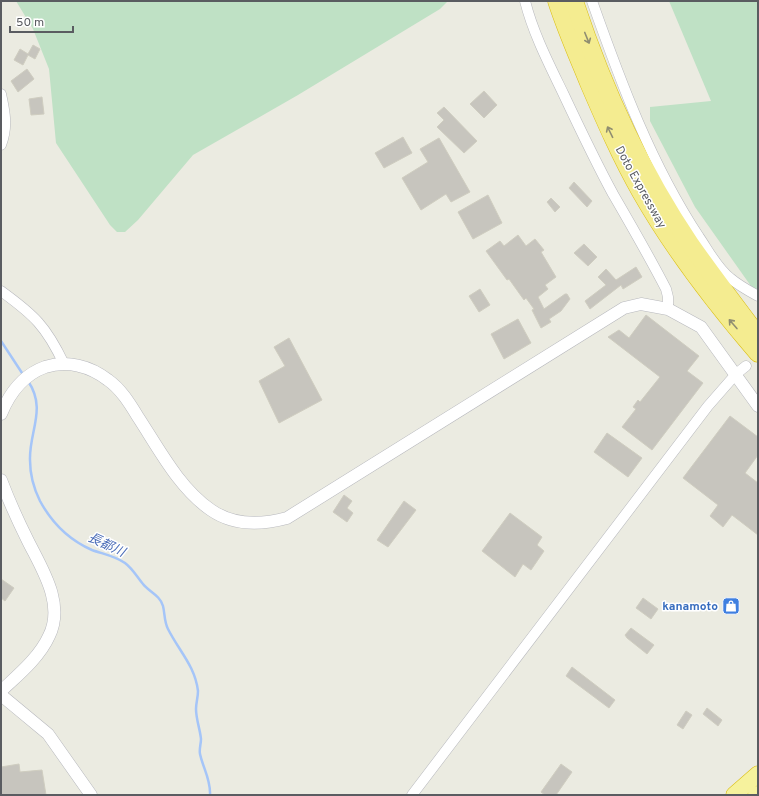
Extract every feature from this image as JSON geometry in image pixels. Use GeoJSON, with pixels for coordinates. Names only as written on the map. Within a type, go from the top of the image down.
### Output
{"type":"FeatureCollection","features":[{"type":"Feature","properties":{"kind":"highway","name":"Doto Expressway"},"geometry":{"type":"LineString","coordinates":[[557,1],[566,28],[609,130],[641,192],[677,250],[718,307],[758,353]]}},
{"type":"Feature","properties":{"kind":"highway","name":"Doto Expressway"},"geometry":{"type":"LineString","coordinates":[[574,1],[621,123],[655,185],[689,243],[758,336]]}},
{"type":"Feature","properties":{"kind":"highway"},"geometry":{"type":"LineString","coordinates":[[734,795],[758,774]]}},
{"type":"Feature","properties":{"kind":"street"},"geometry":{"type":"LineString","coordinates":[[525,1],[528,12],[553,72],[578,125],[613,193],[643,244],[666,289],[668,309]]}},
{"type":"Feature","properties":{"kind":"street"},"geometry":{"type":"LineString","coordinates":[[592,1],[636,120],[664,177],[687,218],[729,278],[758,296]]}},
{"type":"Feature","properties":{"kind":"street"},"geometry":{"type":"LineString","coordinates":[[1,94],[5,113],[6,131],[1,145]]}},
{"type":"Feature","properties":{"kind":"street"},"geometry":{"type":"LineString","coordinates":[[1,291],[31,313],[48,332],[64,364]]}},
{"type":"Feature","properties":{"kind":"street"},"geometry":{"type":"LineString","coordinates":[[1,414],[6,400],[22,379],[38,370],[51,365],[64,364],[89,368],[109,380],[126,398],[175,473],[194,494],[211,510],[226,518],[252,524],[270,523],[287,518],[624,308],[641,304],[668,309],[701,327],[758,406]]}},
{"type":"Feature","properties":{"kind":"street"},"geometry":{"type":"LineString","coordinates":[[412,795],[708,406],[736,374],[746,366]]}},
{"type":"Feature","properties":{"kind":"street"},"geometry":{"type":"LineString","coordinates":[[1,480],[18,519],[46,575],[52,595],[55,614],[50,635],[42,649],[1,691]]}},
{"type":"Feature","properties":{"kind":"street"},"geometry":{"type":"LineString","coordinates":[[1,695],[48,734],[91,795]]}},
{"type":"Feature","properties":{"kind":"green space"},"geometry":{"type":"Polygon","coordinates":[[[16,1],[448,1],[440,9],[298,95],[193,155],[138,220],[125,232],[117,232],[110,225],[56,143],[49,69],[33,29],[16,1]]]}},
{"type":"Feature","properties":{"kind":"green space"},"geometry":{"type":"Polygon","coordinates":[[[669,1],[758,1],[758,296],[695,207],[650,121],[650,107],[711,101],[669,1]]]}},
{"type":"Feature","properties":{"kind":"building"},"geometry":{"type":"Polygon","coordinates":[[[33,45],[40,49],[35,59],[28,55],[23,65],[14,60],[20,49],[28,54],[33,45]]]}},
{"type":"Feature","properties":{"kind":"building"},"geometry":{"type":"Polygon","coordinates":[[[27,69],[34,79],[18,92],[11,81],[27,69]]]}},
{"type":"Feature","properties":{"kind":"building"},"geometry":{"type":"Polygon","coordinates":[[[484,91],[497,105],[484,118],[470,104],[484,91]]]}},
{"type":"Feature","properties":{"kind":"building"},"geometry":{"type":"Polygon","coordinates":[[[42,97],[44,114],[31,115],[29,99],[42,97]]]}},
{"type":"Feature","properties":{"kind":"building"},"geometry":{"type":"Polygon","coordinates":[[[444,107],[477,141],[464,153],[437,127],[444,120],[437,113],[444,107]]]}},
{"type":"Feature","properties":{"kind":"building"},"geometry":{"type":"Polygon","coordinates":[[[403,137],[412,153],[384,168],[375,153],[403,137]]]}},
{"type":"Feature","properties":{"kind":"building"},"geometry":{"type":"Polygon","coordinates":[[[439,138],[470,192],[451,202],[446,194],[421,210],[402,178],[428,162],[420,149],[439,138]]]}},
{"type":"Feature","properties":{"kind":"building"},"geometry":{"type":"Polygon","coordinates":[[[574,182],[592,201],[587,207],[569,188],[574,182]]]}},
{"type":"Feature","properties":{"kind":"building"},"geometry":{"type":"Polygon","coordinates":[[[488,195],[502,223],[473,239],[458,212],[488,195]]]}},
{"type":"Feature","properties":{"kind":"building"},"geometry":{"type":"Polygon","coordinates":[[[551,198],[560,207],[555,212],[547,202],[551,198]]]}},
{"type":"Feature","properties":{"kind":"building"},"geometry":{"type":"Polygon","coordinates":[[[518,235],[526,246],[535,239],[544,250],[541,252],[556,277],[545,285],[548,289],[538,297],[544,309],[565,294],[567,294],[570,299],[561,311],[549,319],[551,322],[541,328],[532,310],[534,309],[526,298],[524,300],[509,279],[507,280],[486,251],[500,241],[504,246],[518,235]]]}},
{"type":"Feature","properties":{"kind":"building"},"geometry":{"type":"Polygon","coordinates":[[[584,244],[597,257],[588,266],[574,253],[584,244]]]}},
{"type":"Feature","properties":{"kind":"building"},"geometry":{"type":"Polygon","coordinates":[[[636,267],[642,277],[623,289],[621,285],[590,309],[585,301],[606,285],[598,277],[606,269],[616,280],[636,267]]]}},
{"type":"Feature","properties":{"kind":"building"},"geometry":{"type":"Polygon","coordinates":[[[480,289],[490,305],[479,312],[469,296],[480,289]]]}},
{"type":"Feature","properties":{"kind":"building"},"geometry":{"type":"Polygon","coordinates":[[[646,315],[699,356],[687,371],[703,383],[652,450],[622,427],[636,409],[633,407],[638,400],[640,402],[660,377],[608,337],[619,330],[629,338],[646,315]]]}},
{"type":"Feature","properties":{"kind":"building"},"geometry":{"type":"Polygon","coordinates":[[[518,319],[531,343],[504,359],[491,334],[518,319]]]}},
{"type":"Feature","properties":{"kind":"building"},"geometry":{"type":"Polygon","coordinates":[[[289,338],[322,400],[279,423],[259,381],[285,366],[274,347],[289,338]]]}},
{"type":"Feature","properties":{"kind":"building"},"geometry":{"type":"Polygon","coordinates":[[[730,416],[758,437],[758,455],[745,473],[758,483],[758,535],[732,515],[723,527],[710,516],[718,505],[683,478],[730,416]]]}},
{"type":"Feature","properties":{"kind":"building"},"geometry":{"type":"Polygon","coordinates":[[[607,433],[642,458],[628,477],[594,452],[607,433]]]}},
{"type":"Feature","properties":{"kind":"building"},"geometry":{"type":"Polygon","coordinates":[[[344,495],[352,501],[347,508],[353,513],[347,522],[333,512],[344,495]]]}},
{"type":"Feature","properties":{"kind":"building"},"geometry":{"type":"Polygon","coordinates":[[[404,501],[416,510],[388,547],[377,540],[404,501]]]}},
{"type":"Feature","properties":{"kind":"building"},"geometry":{"type":"Polygon","coordinates":[[[510,513],[542,537],[537,545],[544,551],[531,570],[523,564],[515,577],[482,551],[510,513]]]}},
{"type":"Feature","properties":{"kind":"building"},"geometry":{"type":"Polygon","coordinates":[[[1,579],[14,588],[5,601],[1,598],[1,579]]]}},
{"type":"Feature","properties":{"kind":"building"},"geometry":{"type":"Polygon","coordinates":[[[643,598],[658,609],[651,619],[636,608],[643,598]]]}},
{"type":"Feature","properties":{"kind":"building"},"geometry":{"type":"Polygon","coordinates":[[[631,628],[654,645],[647,654],[625,635],[631,628]]]}},
{"type":"Feature","properties":{"kind":"building"},"geometry":{"type":"Polygon","coordinates":[[[572,667],[615,700],[609,708],[566,676],[572,667]]]}},
{"type":"Feature","properties":{"kind":"building"},"geometry":{"type":"Polygon","coordinates":[[[707,708],[722,720],[718,726],[703,714],[707,708]]]}},
{"type":"Feature","properties":{"kind":"building"},"geometry":{"type":"Polygon","coordinates":[[[686,711],[692,715],[683,729],[677,725],[686,711]]]}},
{"type":"Feature","properties":{"kind":"building"},"geometry":{"type":"Polygon","coordinates":[[[19,764],[20,772],[42,770],[46,795],[1,795],[1,767],[19,764]]]}},
{"type":"Feature","properties":{"kind":"building"},"geometry":{"type":"Polygon","coordinates":[[[561,764],[572,772],[556,795],[545,795],[541,792],[561,764]]]}},
{"type":"Feature","properties":{"kind":"waterway","name":"長都川"},"geometry":{"type":"LineString","coordinates":[[1,341],[24,376]]}},
{"type":"Feature","properties":{"kind":"waterway","name":"長都川"},"geometry":{"type":"LineString","coordinates":[[28,381],[34,391],[37,411],[30,449],[30,465],[34,486],[40,501],[50,517],[69,536],[92,550],[125,563],[133,570],[145,587],[162,602],[168,629],[190,666],[196,682],[198,691],[196,713],[201,739],[200,752],[208,779],[210,795]]}},
{"type":"Feature","properties":{"kind":"place","name":"kanamoto"},"geometry":{"type":"Point","coordinates":[731,606]}}]}
